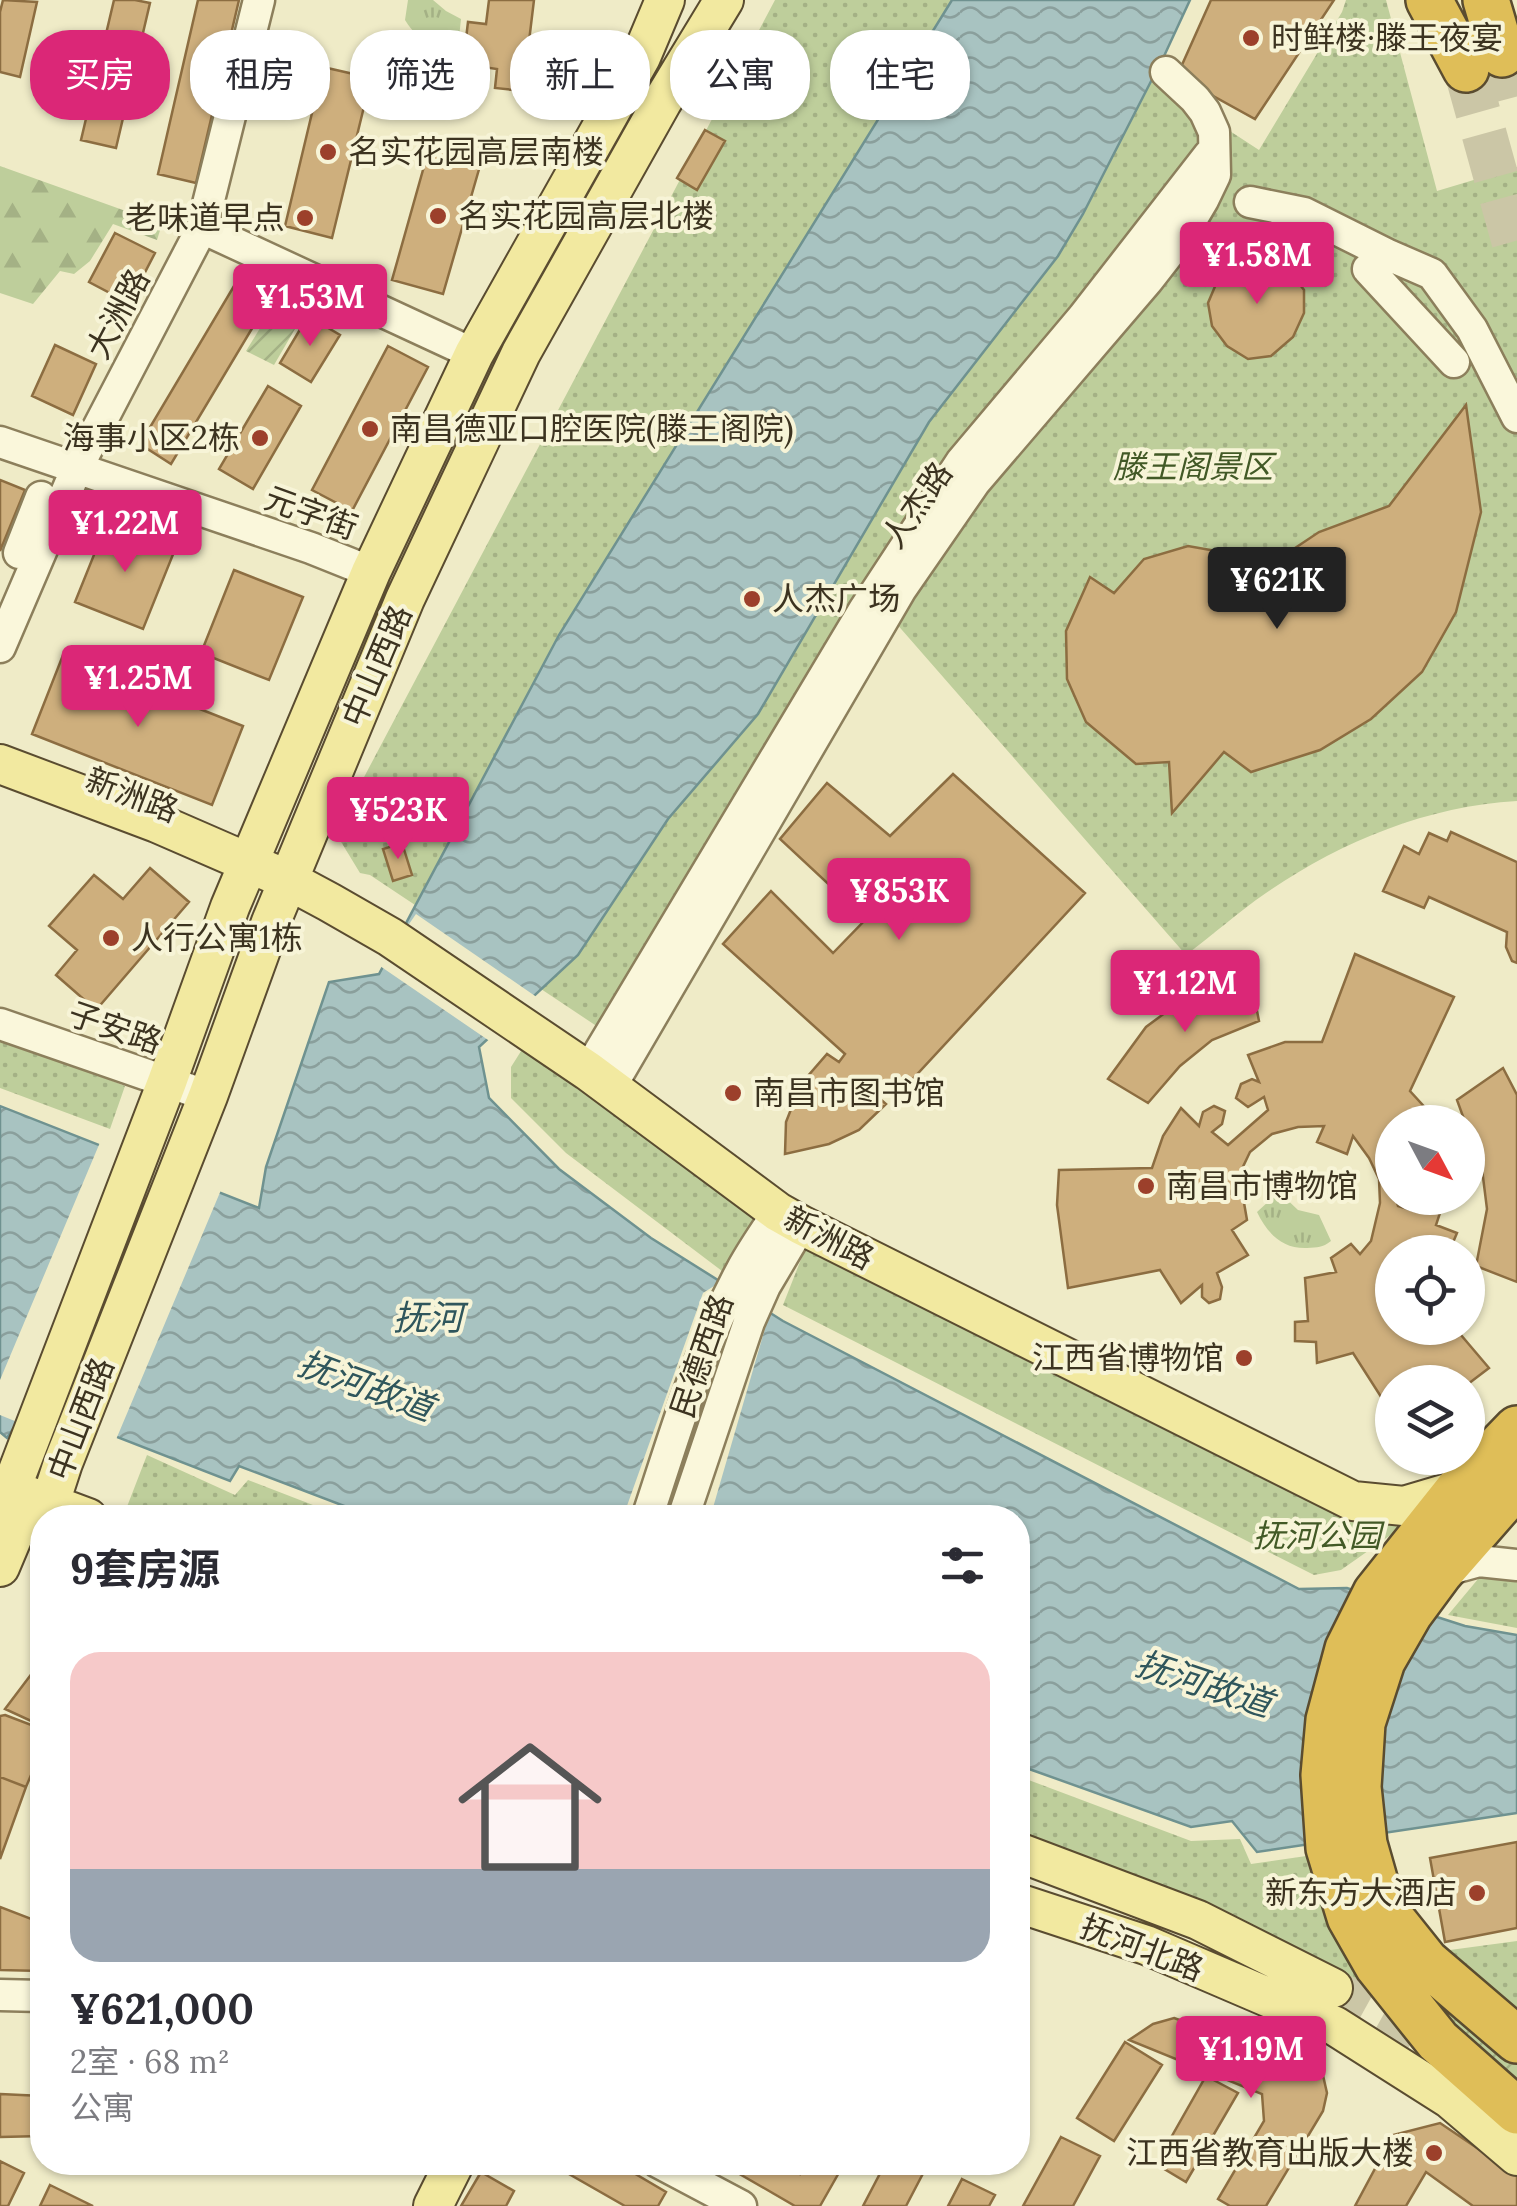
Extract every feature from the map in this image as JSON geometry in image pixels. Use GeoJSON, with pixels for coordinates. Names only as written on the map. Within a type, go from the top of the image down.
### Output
{"type":"FeatureCollection","features":[{"type":"Feature","properties":{"kind":"highway"},"geometry":{"type":"LineString","coordinates":[[1429,0],[1484,61]]}},
{"type":"Feature","properties":{"kind":"highway"},"geometry":{"type":"LineString","coordinates":[[1444,0],[1484,61]]}},
{"type":"Feature","properties":{"kind":"highway"},"geometry":{"type":"LineString","coordinates":[[1484,61],[1486,0]]}},
{"type":"Feature","properties":{"kind":"highway"},"geometry":{"type":"LineString","coordinates":[[1517,1429],[1458,1490],[1376,1593],[1348,1650],[1329,1720],[1324,1774],[1346,1846],[1382,1907],[1426,1962],[1517,2040]]}},
{"type":"Feature","properties":{"kind":"highway"},"geometry":{"type":"LineString","coordinates":[[1511,1491],[1440,1572],[1409,1614],[1382,1661],[1362,1723],[1358,1787],[1346,1846],[1350,1917],[1378,1966],[1438,2041],[1517,2111]]}},
{"type":"Feature","properties":{"kind":"main road","name":"中山西路"},"geometry":{"type":"LineString","coordinates":[[20,1512],[26,1448],[248,862],[371,572],[474,354],[641,57],[664,0]]}},
{"type":"Feature","properties":{"kind":"main road"},"geometry":{"type":"LineString","coordinates":[[662,102],[701,0]]}},
{"type":"Feature","properties":{"kind":"main road","name":"中山西路"},"geometry":{"type":"LineString","coordinates":[[20,1512],[63,1464],[188,1148],[288,880],[406,599],[521,352],[724,0]]}},
{"type":"Feature","properties":{"kind":"main road","name":"新洲路"},"geometry":{"type":"LineString","coordinates":[[0,743],[237,836],[248,862]]}},
{"type":"Feature","properties":{"kind":"main road","name":"新洲路"},"geometry":{"type":"LineString","coordinates":[[0,764],[157,823],[288,880],[390,937],[599,1080],[790,1219],[1353,1502],[1404,1506],[1458,1490]]}},
{"type":"Feature","properties":{"kind":"main road"},"geometry":{"type":"LineString","coordinates":[[0,1567],[20,1512]]}},
{"type":"Feature","properties":{"kind":"main road","name":"抚河北路"},"geometry":{"type":"LineString","coordinates":[[1030,1857],[1198,1920],[1334,1988]]}},
{"type":"Feature","properties":{"kind":"main road","name":"抚河北路"},"geometry":{"type":"LineString","coordinates":[[1030,1907],[1146,1945],[1335,2026],[1450,2099],[1517,2156]]}},
{"type":"Feature","properties":{"kind":"main road"},"geometry":{"type":"LineString","coordinates":[[433,2206],[448,2175]]}},
{"type":"Feature","properties":{"kind":"street","name":"大洲路"},"geometry":{"type":"LineString","coordinates":[[0,647],[76,470],[202,228],[259,0]]}},
{"type":"Feature","properties":{"kind":"street","name":"人杰路"},"geometry":{"type":"LineString","coordinates":[[599,1080],[901,589],[975,482],[1180,240],[1215,175],[1215,143],[1205,112],[1186,88],[1166,72]]}},
{"type":"Feature","properties":{"kind":"street"},"geometry":{"type":"LineString","coordinates":[[1250,202],[1304,213],[1432,274],[1472,329],[1517,417]]}},
{"type":"Feature","properties":{"kind":"street"},"geometry":{"type":"LineString","coordinates":[[202,228],[474,354]]}},
{"type":"Feature","properties":{"kind":"street"},"geometry":{"type":"LineString","coordinates":[[1386,254],[1368,269],[1454,362]]}},
{"type":"Feature","properties":{"kind":"street","name":"元字街"},"geometry":{"type":"LineString","coordinates":[[0,442],[371,572]]}},
{"type":"Feature","properties":{"kind":"street"},"geometry":{"type":"LineString","coordinates":[[0,602],[41,497]]}},
{"type":"Feature","properties":{"kind":"street","name":"子安路"},"geometry":{"type":"LineString","coordinates":[[0,1024],[208,1096]]}},
{"type":"Feature","properties":{"kind":"street","name":"民德西路"},"geometry":{"type":"LineString","coordinates":[[688,1505],[749,1322],[753,1278],[790,1219]]}},
{"type":"Feature","properties":{"kind":"street"},"geometry":{"type":"LineString","coordinates":[[652,1505],[699,1364],[753,1278]]}},
{"type":"Feature","properties":{"kind":"street"},"geometry":{"type":"LineString","coordinates":[[1511,1491],[1500,1521],[1502,1547],[1514,1565]]}},
{"type":"Feature","properties":{"kind":"street"},"geometry":{"type":"LineString","coordinates":[[1440,1572],[1479,1561],[1514,1565]]}},
{"type":"Feature","properties":{"kind":"street"},"geometry":{"type":"LineString","coordinates":[[0,1995],[30,1996]]}},
{"type":"Feature","properties":{"kind":"street"},"geometry":{"type":"LineString","coordinates":[[683,2175],[741,2206]]}},
{"type":"Feature","properties":{"kind":"green space"},"geometry":{"type":"Polygon","coordinates":[[[408,0],[433,0],[461,19],[460,30],[413,30],[405,20],[408,0]]]}},
{"type":"Feature","properties":{"kind":"green space","name":"滕王阁景区"},"geometry":{"type":"Polygon","coordinates":[[[775,0],[1029,0],[1259,150],[1346,0],[1386,0],[1437,191],[1517,167],[1517,801],[1450,810],[1354,843],[1266,893],[1186,955],[895,622],[643,1057],[370,875],[360,873],[335,832],[712,120],[810,120],[810,30],[759,30],[775,0]]]}},
{"type":"Feature","properties":{"kind":"green space"},"geometry":{"type":"Polygon","coordinates":[[[0,166],[162,224],[157,240],[113,224],[90,261],[74,274],[60,271],[33,304],[0,293],[0,166]]]}},
{"type":"Feature","properties":{"kind":"green space"},"geometry":{"type":"Polygon","coordinates":[[[273,307],[291,317],[306,310],[274,365],[246,351],[273,307]]]}},
{"type":"Feature","properties":{"kind":"green space"},"geometry":{"type":"Polygon","coordinates":[[[0,1036],[125,1086],[110,1129],[0,1088],[0,1036]]]}},
{"type":"Feature","properties":{"kind":"green space"},"geometry":{"type":"Polygon","coordinates":[[[523,1048],[759,1211],[722,1271],[566,1153],[511,1098],[511,1067],[523,1048]]]}},
{"type":"Feature","properties":{"kind":"green space"},"geometry":{"type":"Polygon","coordinates":[[[1279,1192],[1298,1210],[1319,1215],[1331,1241],[1320,1247],[1298,1248],[1271,1233],[1257,1212],[1279,1192]]]}},
{"type":"Feature","properties":{"kind":"green space","name":"抚河公园"},"geometry":{"type":"Polygon","coordinates":[[[807,1244],[1412,1520],[1341,1570],[1314,1575],[783,1305],[807,1244]]]}},
{"type":"Feature","properties":{"kind":"green space"},"geometry":{"type":"Polygon","coordinates":[[[147,1455],[235,1495],[248,1480],[313,1505],[128,1505],[147,1455]]]}},
{"type":"Feature","properties":{"kind":"green space"},"geometry":{"type":"Polygon","coordinates":[[[1483,1573],[1517,1575],[1517,1628],[1448,1615],[1483,1573]]]}},
{"type":"Feature","properties":{"kind":"green space"},"geometry":{"type":"Polygon","coordinates":[[[1030,1781],[1191,1841],[1240,1839],[1251,1864],[1320,1854],[1376,1993],[1030,1858],[1030,1781]]]}},
{"type":"Feature","properties":{"kind":"green space"},"geometry":{"type":"Polygon","coordinates":[[[1381,1921],[1517,2060],[1517,2098],[1452,2039],[1381,1921]]]}},
{"type":"Feature","properties":{"kind":"green space"},"geometry":{"type":"Polygon","coordinates":[[[1517,1941],[1517,2017],[1435,1952],[1517,1941]]]}},
{"type":"Feature","properties":{"kind":"water","name":"抚河"},"geometry":{"type":"Polygon","coordinates":[[[952,0],[1190,0],[1058,256],[929,422],[758,714],[668,819],[578,955],[479,1047],[489,1098],[559,1169],[651,1238],[783,1321],[1299,1589],[1347,1588],[1465,1626],[1517,1635],[1517,1813],[1257,1852],[1232,1821],[1191,1827],[1030,1769],[1030,1505],[341,1505],[239,1466],[230,1481],[30,1403],[7,1438],[0,1432],[0,1106],[259,1208],[266,1167],[329,982],[379,974],[559,635],[878,120],[970,120],[970,30],[933,30],[952,0]]]}},
{"type":"Feature","properties":{"kind":"pier"},"geometry":{"type":"Polygon","coordinates":[[[416,914],[538,998],[491,1042],[380,966],[416,914]]]}},
{"type":"Feature","properties":{"kind":"pier"},"geometry":{"type":"Polygon","coordinates":[[[101,1140],[221,1190],[115,1442],[31,1409],[22,1424],[0,1415],[0,1380],[101,1140]]]}},
{"type":"Feature","properties":{"kind":"pier"},"geometry":{"type":"Polygon","coordinates":[[[725,1279],[771,1308],[714,1505],[627,1505],[703,1293],[725,1279]]]}},
{"type":"Feature","properties":{"kind":"building"},"geometry":{"type":"Polygon","coordinates":[[[3,0],[37,2],[20,77],[0,72],[3,0]]]}},
{"type":"Feature","properties":{"kind":"building"},"geometry":{"type":"Polygon","coordinates":[[[114,0],[150,3],[144,30],[107,30],[114,0]]]}},
{"type":"Feature","properties":{"kind":"building"},"geometry":{"type":"Polygon","coordinates":[[[198,0],[239,0],[232,30],[191,30],[198,0]]]}},
{"type":"Feature","properties":{"kind":"building"},"geometry":{"type":"Polygon","coordinates":[[[489,0],[534,0],[530,30],[510,30],[510,90],[495,88],[497,69],[490,68],[490,30],[467,30],[468,22],[486,24],[489,0]]]}},
{"type":"Feature","properties":{"kind":"building","name":"时鲜楼·滕王夜宴"},"geometry":{"type":"Polygon","coordinates":[[[1211,0],[1334,0],[1255,119],[1177,76],[1211,0]]]}},
{"type":"Feature","properties":{"kind":"building"},"geometry":{"type":"Polygon","coordinates":[[[190,35],[190,120],[211,120],[196,183],[158,174],[190,35]]]}},
{"type":"Feature","properties":{"kind":"building","name":"名实花园高层南楼"},"geometry":{"type":"Polygon","coordinates":[[[330,69],[350,73],[350,120],[361,120],[332,238],[285,226],[310,120],[330,120],[330,69]]]}},
{"type":"Feature","properties":{"kind":"building"},"geometry":{"type":"Polygon","coordinates":[[[86,120],[123,120],[116,148],[81,140],[86,120]]]}},
{"type":"Feature","properties":{"kind":"building"},"geometry":{"type":"Polygon","coordinates":[[[705,130],[725,141],[697,190],[677,178],[705,130]]]}},
{"type":"Feature","properties":{"kind":"building","name":"名实花园高层北楼"},"geometry":{"type":"Polygon","coordinates":[[[432,138],[484,152],[443,294],[392,280],[432,138]]]}},
{"type":"Feature","properties":{"kind":"building"},"geometry":{"type":"Polygon","coordinates":[[[115,233],[155,253],[129,303],[89,282],[115,233]]]}},
{"type":"Feature","properties":{"kind":"building"},"geometry":{"type":"Polygon","coordinates":[[[1242,259],[1270,259],[1291,273],[1304,290],[1304,313],[1293,337],[1271,356],[1248,359],[1227,346],[1212,326],[1208,303],[1219,277],[1242,259]]]}},
{"type":"Feature","properties":{"kind":"building"},"geometry":{"type":"Polygon","coordinates":[[[237,281],[269,300],[171,464],[140,444],[237,281]]]}},
{"type":"Feature","properties":{"kind":"building"},"geometry":{"type":"Polygon","coordinates":[[[308,316],[340,335],[311,382],[280,363],[308,316]]]}},
{"type":"Feature","properties":{"kind":"building"},"geometry":{"type":"Polygon","coordinates":[[[55,345],[96,364],[73,415],[32,396],[55,345]]]}},
{"type":"Feature","properties":{"kind":"building","name":"南昌德亚口腔医院(滕王阁院)"},"geometry":{"type":"Polygon","coordinates":[[[388,346],[428,367],[352,511],[312,490],[388,346]]]}},
{"type":"Feature","properties":{"kind":"building","name":"海事小区2栋"},"geometry":{"type":"Polygon","coordinates":[[[268,386],[301,406],[253,489],[219,469],[268,386]]]}},
{"type":"Feature","properties":{"kind":"building"},"geometry":{"type":"Polygon","coordinates":[[[1466,405],[1481,512],[1456,612],[1422,672],[1371,719],[1320,750],[1251,772],[1224,752],[1172,813],[1169,762],[1136,764],[1086,722],[1067,679],[1066,631],[1090,577],[1114,593],[1144,559],[1188,546],[1216,551],[1262,570],[1319,532],[1389,506],[1466,405]]]}},
{"type":"Feature","properties":{"kind":"building"},"geometry":{"type":"Polygon","coordinates":[[[0,480],[25,490],[0,551],[0,480]]]}},
{"type":"Feature","properties":{"kind":"building"},"geometry":{"type":"Polygon","coordinates":[[[108,520],[176,547],[143,629],[75,602],[108,520]]]}},
{"type":"Feature","properties":{"kind":"building"},"geometry":{"type":"Polygon","coordinates":[[[234,570],[303,597],[269,680],[201,653],[234,570]]]}},
{"type":"Feature","properties":{"kind":"building"},"geometry":{"type":"Polygon","coordinates":[[[63,655],[243,726],[212,805],[32,734],[63,655]]]}},
{"type":"Feature","properties":{"kind":"building","name":"南昌市图书馆"},"geometry":{"type":"Polygon","coordinates":[[[953,774],[1085,893],[896,1097],[878,1083],[871,1091],[886,1104],[859,1130],[829,1144],[785,1154],[786,1122],[801,1084],[827,1054],[839,1062],[845,1054],[723,944],[771,891],[833,953],[866,919],[780,839],[827,783],[890,836],[953,774]]]}},
{"type":"Feature","properties":{"kind":"building"},"geometry":{"type":"Polygon","coordinates":[[[1451,832],[1517,862],[1517,963],[1506,947],[1507,932],[1429,897],[1424,908],[1383,891],[1404,846],[1419,854],[1429,833],[1447,841],[1451,832]]]}},
{"type":"Feature","properties":{"kind":"building"},"geometry":{"type":"Polygon","coordinates":[[[402,843],[412,875],[393,881],[383,849],[402,843]]]}},
{"type":"Feature","properties":{"kind":"building","name":"人行公寓1栋"},"geometry":{"type":"Polygon","coordinates":[[[150,868],[189,902],[96,1010],[56,975],[77,950],[49,926],[94,875],[123,899],[150,868]]]}},
{"type":"Feature","properties":{"kind":"building","name":"南昌市博物馆"},"geometry":{"type":"Polygon","coordinates":[[[1355,954],[1454,997],[1410,1091],[1423,1105],[1375,1105],[1375,1171],[1353,1136],[1347,1154],[1317,1142],[1324,1126],[1272,1134],[1250,1152],[1230,1194],[1243,1197],[1247,1220],[1232,1230],[1248,1255],[1217,1273],[1222,1287],[1220,1299],[1209,1303],[1202,1297],[1202,1285],[1181,1303],[1160,1270],[1068,1288],[1057,1205],[1059,1170],[1152,1168],[1163,1136],[1181,1108],[1199,1126],[1203,1112],[1214,1106],[1225,1111],[1222,1124],[1212,1132],[1228,1145],[1268,1110],[1264,1097],[1248,1107],[1236,1098],[1241,1084],[1252,1079],[1259,1082],[1248,1055],[1285,1042],[1322,1042],[1355,954]]]}},
{"type":"Feature","properties":{"kind":"building"},"geometry":{"type":"Polygon","coordinates":[[[1249,970],[1259,1021],[1212,1040],[1180,1066],[1148,1103],[1108,1079],[1146,1027],[1185,998],[1249,970]]]}},
{"type":"Feature","properties":{"kind":"building"},"geometry":{"type":"Polygon","coordinates":[[[1503,1068],[1517,1095],[1517,1282],[1485,1270],[1485,1235],[1482,1235],[1487,1209],[1485,1105],[1459,1105],[1457,1100],[1503,1068]]]}},
{"type":"Feature","properties":{"kind":"building","name":"南昌市博物馆"},"geometry":{"type":"Polygon","coordinates":[[[1377,1215],[1439,1215],[1436,1225],[1457,1233],[1375,1235],[1375,1345],[1469,1345],[1489,1368],[1485,1371],[1485,1365],[1375,1365],[1375,1387],[1353,1353],[1317,1363],[1316,1342],[1295,1341],[1295,1322],[1308,1321],[1305,1278],[1336,1272],[1331,1258],[1351,1244],[1360,1254],[1371,1241],[1377,1215]]]}},
{"type":"Feature","properties":{"kind":"building"},"geometry":{"type":"Polygon","coordinates":[[[30,1676],[30,1720],[5,1709],[30,1676]]]}},
{"type":"Feature","properties":{"kind":"building"},"geometry":{"type":"Polygon","coordinates":[[[0,1716],[30,1724],[30,1778],[26,1787],[0,1777],[0,1716]]]}},
{"type":"Feature","properties":{"kind":"building"},"geometry":{"type":"Polygon","coordinates":[[[0,1777],[26,1787],[0,1859],[0,1777]]]}},
{"type":"Feature","properties":{"kind":"building","name":"新东方大酒店"},"geometry":{"type":"Polygon","coordinates":[[[1517,1842],[1517,1928],[1445,1942],[1430,1858],[1517,1842]]]}},
{"type":"Feature","properties":{"kind":"building"},"geometry":{"type":"Polygon","coordinates":[[[0,1907],[30,1918],[30,1971],[0,1970],[0,1907]]]}},
{"type":"Feature","properties":{"kind":"building"},"geometry":{"type":"Polygon","coordinates":[[[1174,2018],[1322,2071],[1327,2093],[1323,2111],[1266,2206],[1230,2206],[1218,2199],[1264,2121],[1262,2094],[1129,2040],[1153,2024],[1174,2018]]]}},
{"type":"Feature","properties":{"kind":"building"},"geometry":{"type":"Polygon","coordinates":[[[1125,2042],[1162,2065],[1114,2141],[1077,2118],[1125,2042]]]}},
{"type":"Feature","properties":{"kind":"building"},"geometry":{"type":"Polygon","coordinates":[[[1206,2076],[1238,2093],[1186,2182],[1156,2164],[1206,2076]]]}},
{"type":"Feature","properties":{"kind":"building"},"geometry":{"type":"Polygon","coordinates":[[[0,2094],[30,2095],[30,2136],[0,2137],[0,2094]]]}},
{"type":"Feature","properties":{"kind":"building","name":"江西省教育出版大楼"},"geometry":{"type":"Polygon","coordinates":[[[1440,2123],[1517,2175],[1517,2206],[1473,2206],[1426,2172],[1406,2206],[1355,2206],[1393,2135],[1440,2123]]]}},
{"type":"Feature","properties":{"kind":"building"},"geometry":{"type":"Polygon","coordinates":[[[1061,2137],[1100,2156],[1073,2206],[1023,2206],[1061,2137]]]}},
{"type":"Feature","properties":{"kind":"building"},"geometry":{"type":"Polygon","coordinates":[[[0,2161],[24,2173],[8,2206],[0,2206],[0,2161]]]}},
{"type":"Feature","properties":{"kind":"building"},"geometry":{"type":"Polygon","coordinates":[[[479,2175],[514,2191],[506,2206],[461,2206],[479,2175]]]}},
{"type":"Feature","properties":{"kind":"building"},"geometry":{"type":"Polygon","coordinates":[[[571,2175],[637,2175],[666,2192],[658,2206],[625,2206],[571,2175]]]}},
{"type":"Feature","properties":{"kind":"building"},"geometry":{"type":"Polygon","coordinates":[[[741,2175],[838,2175],[820,2206],[795,2206],[741,2175]]]}},
{"type":"Feature","properties":{"kind":"building"},"geometry":{"type":"Polygon","coordinates":[[[879,2175],[922,2175],[906,2206],[863,2206],[879,2175]]]}},
{"type":"Feature","properties":{"kind":"building"},"geometry":{"type":"Polygon","coordinates":[[[962,2179],[995,2195],[989,2206],[948,2206],[962,2179]]]}},
{"type":"Feature","properties":{"kind":"building"},"geometry":{"type":"Polygon","coordinates":[[[50,2185],[93,2206],[40,2206],[50,2185]]]}},
{"type":"Feature","properties":{"kind":"tunnel"},"geometry":{"type":"LineString","coordinates":[[1502,54],[1517,112]]}},
{"type":"Feature","properties":{"kind":"tunnel"},"geometry":{"type":"LineString","coordinates":[[1466,69],[1517,252]]}},
{"type":"Feature","properties":{"kind":"tunnel"},"geometry":{"type":"LineString","coordinates":[[1333,1988],[1438,2046]]}},
{"type":"Feature","properties":{"kind":"place","name":"时鲜楼·滕王夜宴"},"geometry":{"type":"Point","coordinates":[1251,38]}},
{"type":"Feature","properties":{"kind":"place","name":"名实花园高层南楼"},"geometry":{"type":"Point","coordinates":[328,152]}},
{"type":"Feature","properties":{"kind":"place","name":"名实花园高层北楼"},"geometry":{"type":"Point","coordinates":[438,216]}},
{"type":"Feature","properties":{"kind":"place","name":"老味道早点"},"geometry":{"type":"Point","coordinates":[305,218]}},
{"type":"Feature","properties":{"kind":"place","name":"南昌德亚口腔医院(滕王阁院)"},"geometry":{"type":"Point","coordinates":[370,429]}},
{"type":"Feature","properties":{"kind":"place","name":"海事小区2栋"},"geometry":{"type":"Point","coordinates":[260,438]}},
{"type":"Feature","properties":{"kind":"place","name":"人杰广场"},"geometry":{"type":"Point","coordinates":[752,599]}},
{"type":"Feature","properties":{"kind":"place","name":"人行公寓1栋"},"geometry":{"type":"Point","coordinates":[111,938]}},
{"type":"Feature","properties":{"kind":"place","name":"南昌市图书馆"},"geometry":{"type":"Point","coordinates":[733,1093]}},
{"type":"Feature","properties":{"kind":"place","name":"南昌市博物馆"},"geometry":{"type":"Point","coordinates":[1146,1186]}},
{"type":"Feature","properties":{"kind":"place","name":"江西省博物馆"},"geometry":{"type":"Point","coordinates":[1244,1358]}},
{"type":"Feature","properties":{"kind":"place","name":"新东方大酒店"},"geometry":{"type":"Point","coordinates":[1477,1893]}},
{"type":"Feature","properties":{"kind":"place","name":"江西省教育出版大楼"},"geometry":{"type":"Point","coordinates":[1434,2153]}},
{"type":"Feature","properties":{"kind":"water label","name":"抚河故道"},"geometry":{"type":"Point","coordinates":[366,1386]}},
{"type":"Feature","properties":{"kind":"water label","name":"抚河故道"},"geometry":{"type":"Point","coordinates":[1204,1684]}}]}
